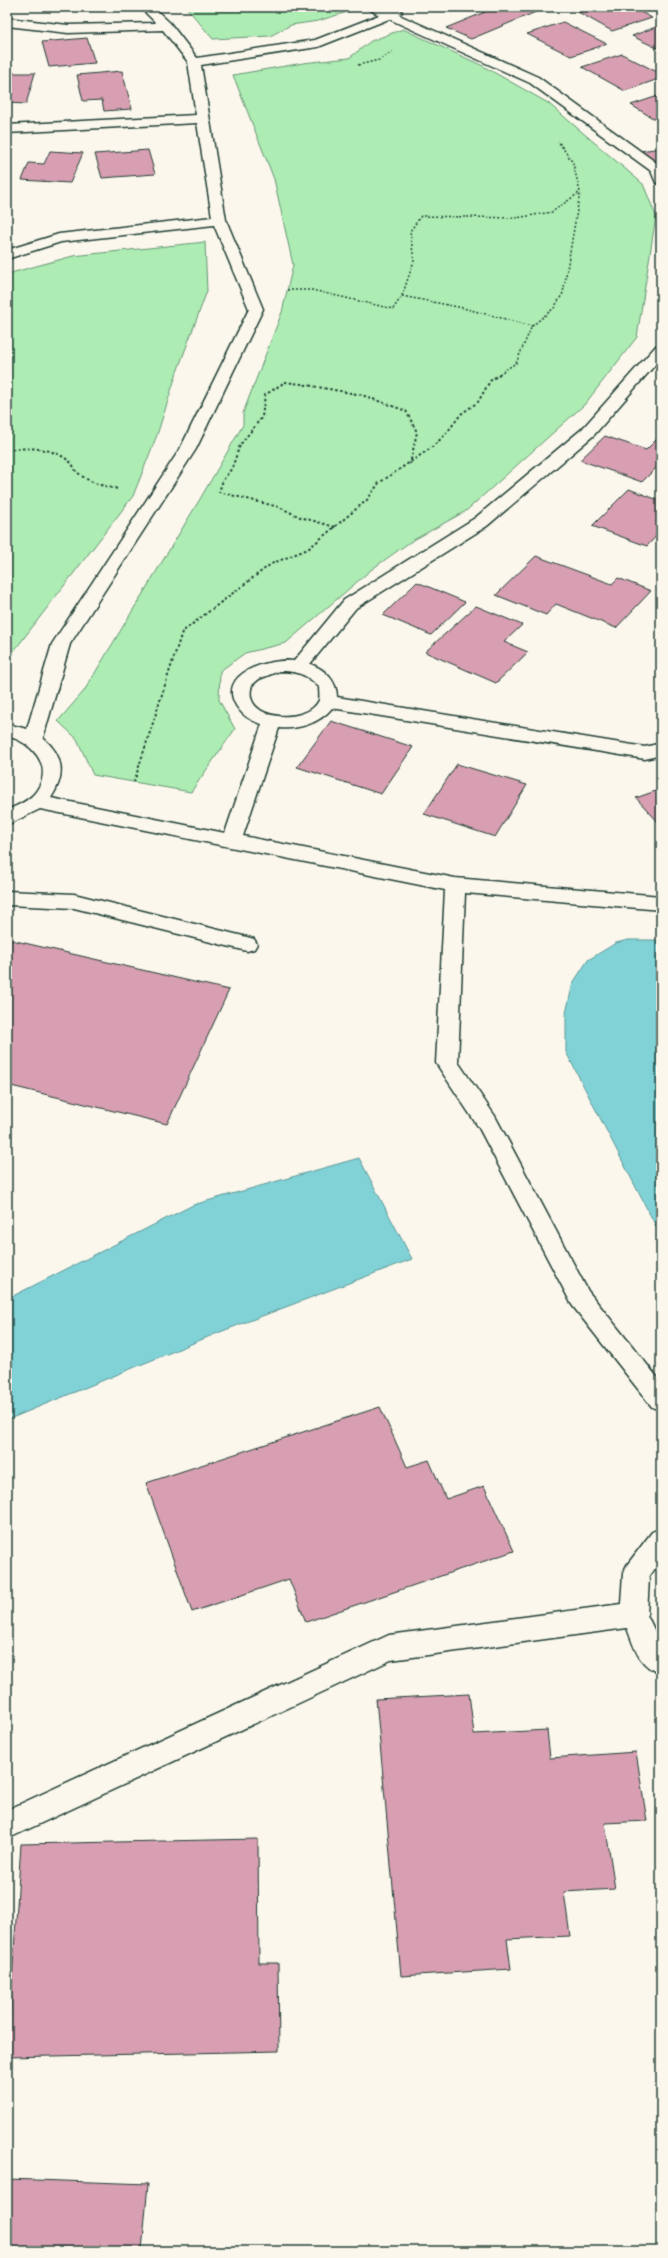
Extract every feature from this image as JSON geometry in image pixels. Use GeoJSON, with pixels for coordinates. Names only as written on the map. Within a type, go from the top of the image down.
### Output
{"type":"FeatureCollection","features":[{"type":"Feature","properties":{"kind":"street"},"geometry":{"type":"LineString","coordinates":[[33,739],[61,644],[188,449],[256,309],[219,220],[194,62],[166,26],[146,7]]}},
{"type":"Feature","properties":{"kind":"street"},"geometry":{"type":"LineString","coordinates":[[372,7],[534,80],[657,169],[661,180]]}},
{"type":"Feature","properties":{"kind":"street"},"geometry":{"type":"LineString","coordinates":[[194,62],[318,43],[408,7]]}},
{"type":"Feature","properties":{"kind":"street"},"geometry":{"type":"LineString","coordinates":[[7,22],[68,29],[166,26]]}},
{"type":"Feature","properties":{"kind":"street"},"geometry":{"type":"LineString","coordinates":[[7,129],[203,119]]}},
{"type":"Feature","properties":{"kind":"street"},"geometry":{"type":"LineString","coordinates":[[7,255],[59,238],[219,220]]}},
{"type":"Feature","properties":{"kind":"street"},"geometry":{"type":"LineString","coordinates":[[298,666],[350,604],[481,522],[588,432],[661,349]]}},
{"type":"Feature","properties":{"kind":"street"},"geometry":{"type":"LineString","coordinates":[[279,665],[298,666],[318,674],[328,686],[328,701],[316,714],[296,721],[272,721],[254,715],[243,704],[240,691],[246,679],[260,670],[279,665]]}},
{"type":"Feature","properties":{"kind":"street"},"geometry":{"type":"LineString","coordinates":[[328,701],[645,754],[661,749]]}},
{"type":"Feature","properties":{"kind":"street"},"geometry":{"type":"LineString","coordinates":[[232,841],[272,721]]}},
{"type":"Feature","properties":{"kind":"street"},"geometry":{"type":"LineString","coordinates":[[7,730],[33,739],[47,751],[54,768],[48,790],[38,802],[7,821]]}},
{"type":"Feature","properties":{"kind":"street"},"geometry":{"type":"LineString","coordinates":[[38,802],[455,885],[661,904]]}},
{"type":"Feature","properties":{"kind":"street"},"geometry":{"type":"LineString","coordinates":[[455,885],[447,1063],[487,1122],[580,1298],[661,1400]]}},
{"type":"Feature","properties":{"kind":"street"},"geometry":{"type":"LineString","coordinates":[[7,898],[74,901],[247,944]]}},
{"type":"Feature","properties":{"kind":"street"},"geometry":{"type":"LineString","coordinates":[[661,1540],[636,1573],[634,1615],[650,1652],[661,1661]]}},
{"type":"Feature","properties":{"kind":"street"},"geometry":{"type":"LineString","coordinates":[[7,1825],[389,1648],[634,1615]]}},
{"type":"Feature","properties":{"kind":"path"},"geometry":{"type":"LineString","coordinates":[[358,65],[378,60],[392,52]]}},
{"type":"Feature","properties":{"kind":"path"},"geometry":{"type":"LineString","coordinates":[[134,782],[182,632],[271,564],[308,549],[367,500],[379,483],[410,464],[445,435],[461,414],[478,402],[490,381],[516,363],[532,326],[554,308],[563,294],[580,192],[573,163],[554,136]]}},
{"type":"Feature","properties":{"kind":"path"},"geometry":{"type":"LineString","coordinates":[[287,290],[312,290],[393,309],[402,296],[414,261],[410,231],[421,216],[516,218],[552,212],[580,192]]}},
{"type":"Feature","properties":{"kind":"path"},"geometry":{"type":"LineString","coordinates":[[402,296],[463,308],[532,326]]}},
{"type":"Feature","properties":{"kind":"path"},"geometry":{"type":"LineString","coordinates":[[335,527],[300,517],[280,507],[218,492],[223,480],[232,468],[240,445],[262,417],[266,395],[285,382],[316,385],[362,394],[406,411],[417,432],[410,464]]}},
{"type":"Feature","properties":{"kind":"path"},"geometry":{"type":"LineString","coordinates":[[7,450],[39,447],[56,452],[71,462],[76,471],[91,481],[122,490]]}},
{"type":"Feature","properties":{"kind":"green space"},"geometry":{"type":"Polygon","coordinates":[[[186,7],[352,7],[357,9],[318,21],[291,25],[270,36],[213,39],[186,7]]]}},
{"type":"Feature","properties":{"kind":"green space"},"geometry":{"type":"Polygon","coordinates":[[[403,29],[481,65],[548,103],[643,184],[656,216],[637,337],[585,404],[466,511],[410,542],[372,569],[286,643],[245,653],[220,671],[219,700],[235,729],[191,792],[93,775],[77,739],[58,721],[84,691],[243,425],[243,413],[282,312],[293,265],[274,179],[233,75],[303,63],[349,58],[371,41],[403,29]]]}},
{"type":"Feature","properties":{"kind":"green space"},"geometry":{"type":"Polygon","coordinates":[[[205,242],[207,291],[177,372],[157,435],[133,496],[7,660],[7,274],[73,256],[205,242]]]}},
{"type":"Feature","properties":{"kind":"water"},"geometry":{"type":"Polygon","coordinates":[[[628,940],[661,940],[661,1236],[566,1052],[566,1013],[573,983],[588,960],[616,943],[628,940]]]}},
{"type":"Feature","properties":{"kind":"water"},"geometry":{"type":"Polygon","coordinates":[[[359,1158],[412,1259],[220,1332],[7,1420],[7,1299],[193,1205],[359,1158]]]}},
{"type":"Feature","properties":{"kind":"building"},"geometry":{"type":"Polygon","coordinates":[[[473,7],[538,7],[543,9],[471,39],[446,28],[485,12],[473,7]]]}},
{"type":"Feature","properties":{"kind":"building"},"geometry":{"type":"Polygon","coordinates":[[[594,7],[608,7],[614,10],[632,7],[652,18],[612,31],[578,12],[594,7]]]}},
{"type":"Feature","properties":{"kind":"building"},"geometry":{"type":"Polygon","coordinates":[[[563,22],[607,44],[571,56],[527,34],[563,22]]]}},
{"type":"Feature","properties":{"kind":"building"},"geometry":{"type":"Polygon","coordinates":[[[661,25],[661,50],[632,36],[661,25]]]}},
{"type":"Feature","properties":{"kind":"building"},"geometry":{"type":"Polygon","coordinates":[[[87,38],[95,63],[49,67],[42,42],[87,38]]]}},
{"type":"Feature","properties":{"kind":"building"},"geometry":{"type":"Polygon","coordinates":[[[622,54],[661,74],[661,78],[625,91],[582,67],[622,54]]]}},
{"type":"Feature","properties":{"kind":"building"},"geometry":{"type":"Polygon","coordinates":[[[122,71],[132,109],[104,111],[102,100],[83,101],[77,75],[122,71]]]}},
{"type":"Feature","properties":{"kind":"building"},"geometry":{"type":"Polygon","coordinates":[[[7,73],[35,73],[26,104],[7,103],[7,73]]]}},
{"type":"Feature","properties":{"kind":"building"},"geometry":{"type":"Polygon","coordinates":[[[661,95],[661,123],[631,105],[661,95]]]}},
{"type":"Feature","properties":{"kind":"building"},"geometry":{"type":"Polygon","coordinates":[[[661,148],[661,160],[650,162],[640,151],[661,148]]]}},
{"type":"Feature","properties":{"kind":"building"},"geometry":{"type":"Polygon","coordinates":[[[148,150],[155,174],[102,178],[95,154],[148,150]]]}},
{"type":"Feature","properties":{"kind":"building"},"geometry":{"type":"Polygon","coordinates":[[[50,151],[83,153],[70,183],[22,180],[29,163],[44,164],[50,151]]]}},
{"type":"Feature","properties":{"kind":"building"},"geometry":{"type":"Polygon","coordinates":[[[661,435],[661,465],[659,465],[642,482],[580,460],[605,436],[646,450],[661,435]]]}},
{"type":"Feature","properties":{"kind":"building"},"geometry":{"type":"Polygon","coordinates":[[[629,489],[661,501],[661,531],[647,546],[592,526],[629,489]]]}},
{"type":"Feature","properties":{"kind":"building"},"geometry":{"type":"Polygon","coordinates":[[[536,556],[612,584],[618,578],[651,591],[616,628],[556,604],[546,615],[496,595],[536,556]]]}},
{"type":"Feature","properties":{"kind":"building"},"geometry":{"type":"Polygon","coordinates":[[[417,582],[465,602],[431,635],[383,615],[417,582]]]}},
{"type":"Feature","properties":{"kind":"building"},"geometry":{"type":"Polygon","coordinates":[[[476,606],[522,625],[504,642],[528,652],[496,683],[425,652],[476,606]]]}},
{"type":"Feature","properties":{"kind":"building"},"geometry":{"type":"Polygon","coordinates":[[[331,721],[413,747],[381,794],[297,767],[331,721]]]}},
{"type":"Feature","properties":{"kind":"building"},"geometry":{"type":"Polygon","coordinates":[[[457,764],[527,785],[495,837],[424,814],[457,764]]]}},
{"type":"Feature","properties":{"kind":"building"},"geometry":{"type":"Polygon","coordinates":[[[661,789],[661,825],[636,798],[661,789]]]}},
{"type":"Feature","properties":{"kind":"building"},"geometry":{"type":"Polygon","coordinates":[[[7,939],[229,990],[167,1124],[7,1085],[7,939]]]}},
{"type":"Feature","properties":{"kind":"building"},"geometry":{"type":"Polygon","coordinates":[[[380,1407],[407,1467],[429,1460],[446,1499],[484,1486],[514,1551],[306,1622],[289,1579],[192,1612],[146,1483],[380,1407]]]}},
{"type":"Feature","properties":{"kind":"building"},"geometry":{"type":"Polygon","coordinates":[[[469,1694],[474,1734],[547,1730],[550,1758],[636,1752],[647,1821],[605,1823],[615,1889],[564,1892],[570,1936],[507,1939],[511,1969],[401,1976],[376,1699],[469,1694]]]}},
{"type":"Feature","properties":{"kind":"building"},"geometry":{"type":"Polygon","coordinates":[[[258,1839],[259,1963],[278,1963],[279,2051],[7,2057],[21,1844],[258,1839]]]}},
{"type":"Feature","properties":{"kind":"building"},"geometry":{"type":"Polygon","coordinates":[[[7,2179],[148,2184],[142,2251],[7,2251],[7,2179]]]}}]}
